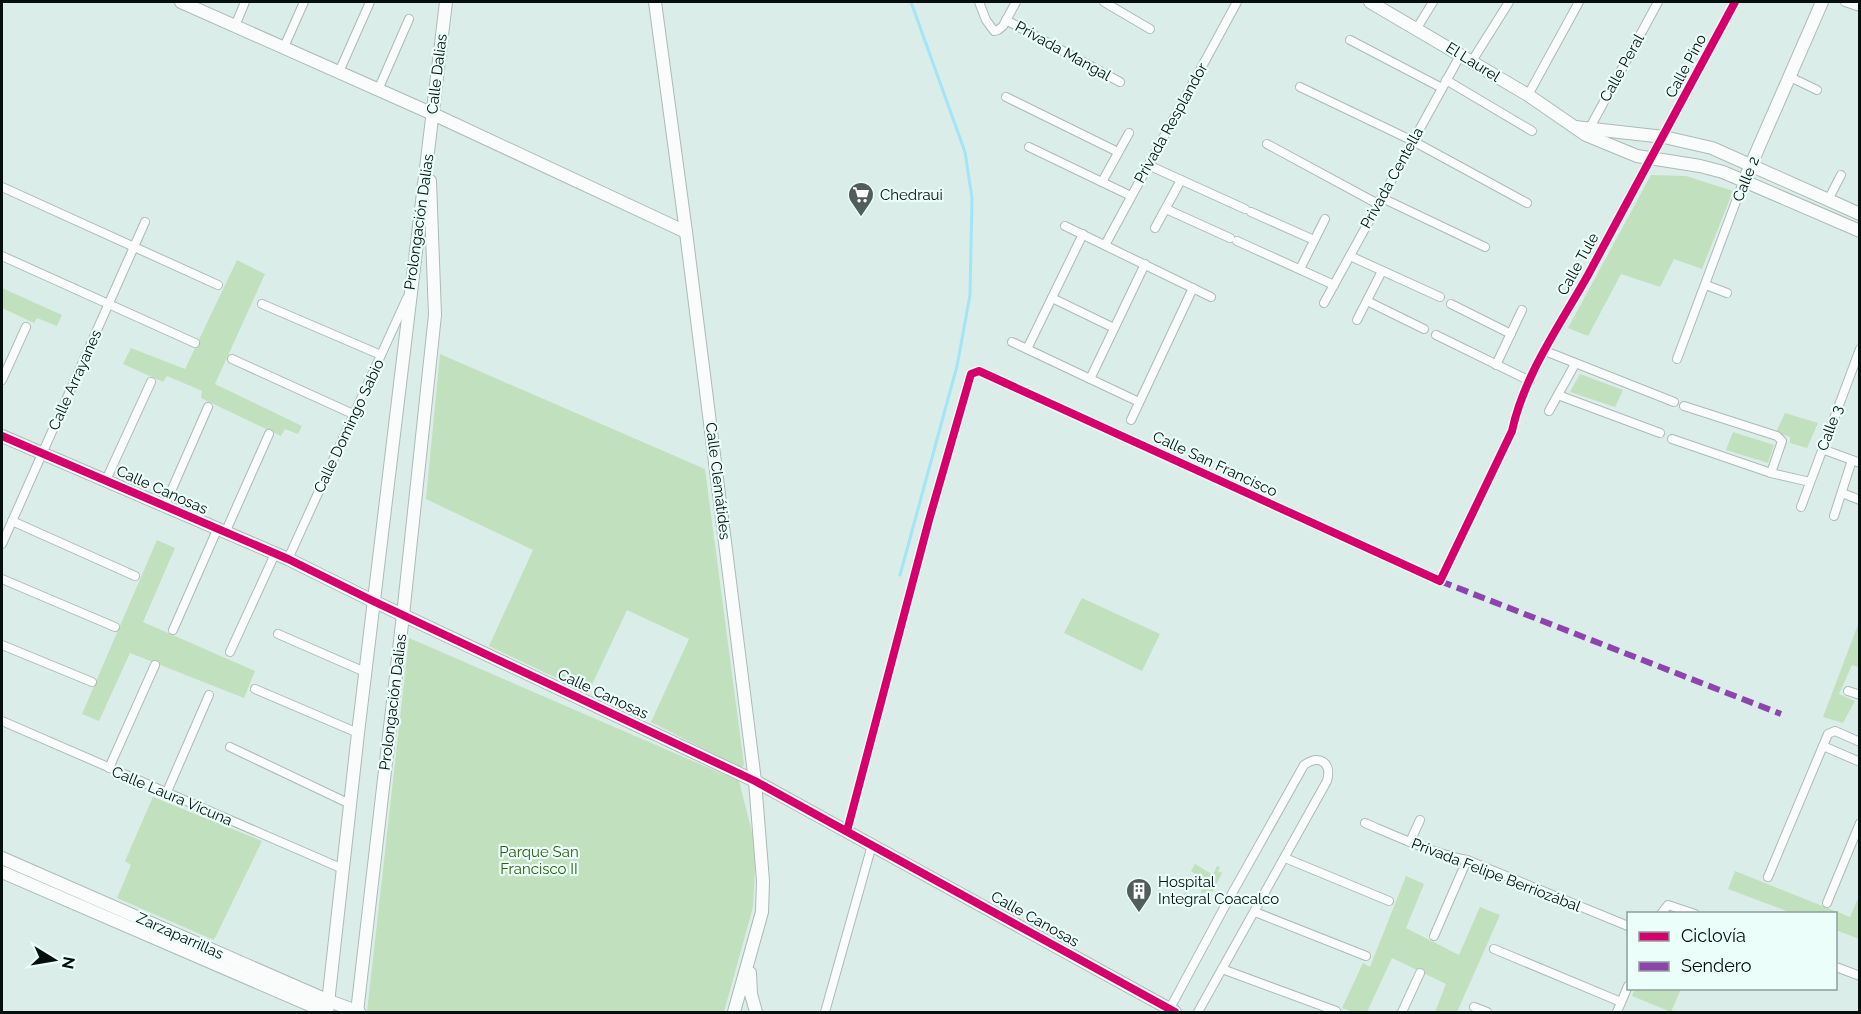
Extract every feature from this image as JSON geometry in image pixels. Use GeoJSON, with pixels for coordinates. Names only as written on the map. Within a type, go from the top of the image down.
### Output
{"type":"FeatureCollection","features":[{"type":"Feature","properties":{"kind":"main road"},"geometry":{"type":"LineString","coordinates":[[181,2],[235,26],[286,42],[339,72],[686,232]]}},
{"type":"Feature","properties":{"kind":"main road","name":"Calle Dalias"},"geometry":{"type":"LineString","coordinates":[[429,147],[446,2]]}},
{"type":"Feature","properties":{"kind":"main road","name":"Calle Clemátides"},"geometry":{"type":"LineString","coordinates":[[655,2],[755,781],[763,881],[762,912],[734,1012]]}},
{"type":"Feature","properties":{"kind":"main road","name":"El Laurel"},"geometry":{"type":"LineString","coordinates":[[1370,2],[1528,95],[1574,127],[1587,131],[1637,156],[1700,166],[1744,180],[1860,231]]}},
{"type":"Feature","properties":{"kind":"main road","name":"Calle 2"},"geometry":{"type":"LineString","coordinates":[[1744,180],[1822,2]]}},
{"type":"Feature","properties":{"kind":"main road","name":"El Laurel"},"geometry":{"type":"LineString","coordinates":[[1587,131],[1664,137],[1712,148],[1860,213]]}},
{"type":"Feature","properties":{"kind":"main road","name":"Prolongación Dalias"},"geometry":{"type":"LineString","coordinates":[[327,1009],[373,601],[429,147]]}},
{"type":"Feature","properties":{"kind":"main road","name":"Prolongación Dalias"},"geometry":{"type":"LineString","coordinates":[[358,1012],[435,315],[429,147]]}},
{"type":"Feature","properties":{"kind":"main road","name":"Calle Canosas"},"geometry":{"type":"LineString","coordinates":[[2,436],[288,559],[755,781],[1171,1011]]}},
{"type":"Feature","properties":{"kind":"main road","name":"Zarzaparrillas"},"geometry":{"type":"LineString","coordinates":[[2,858],[327,1009]]}},
{"type":"Feature","properties":{"kind":"main road","name":"Zarzaparrillas"},"geometry":{"type":"LineString","coordinates":[[2,872],[327,1009],[358,1012]]}},
{"type":"Feature","properties":{"kind":"main road","name":"Calle Clemátides"},"geometry":{"type":"LineString","coordinates":[[750,960],[751,994],[756,1012]]}},
{"type":"Feature","properties":{"kind":"street"},"geometry":{"type":"LineString","coordinates":[[235,26],[245,2]]}},
{"type":"Feature","properties":{"kind":"street"},"geometry":{"type":"LineString","coordinates":[[286,42],[304,2]]}},
{"type":"Feature","properties":{"kind":"street"},"geometry":{"type":"LineString","coordinates":[[339,72],[370,2]]}},
{"type":"Feature","properties":{"kind":"street"},"geometry":{"type":"LineString","coordinates":[[979,2],[986,20],[994,31],[999,30],[1016,2]]}},
{"type":"Feature","properties":{"kind":"street"},"geometry":{"type":"LineString","coordinates":[[1104,2],[1150,29]]}},
{"type":"Feature","properties":{"kind":"street","name":"Privada Resplandor"},"geometry":{"type":"LineString","coordinates":[[1105,245],[1237,2]]}},
{"type":"Feature","properties":{"kind":"street"},"geometry":{"type":"LineString","coordinates":[[1417,28],[1433,2]]}},
{"type":"Feature","properties":{"kind":"street"},"geometry":{"type":"LineString","coordinates":[[1472,61],[1509,2]]}},
{"type":"Feature","properties":{"kind":"street"},"geometry":{"type":"LineString","coordinates":[[1528,95],[1579,2]]}},
{"type":"Feature","properties":{"kind":"street","name":"Calle Peral"},"geometry":{"type":"LineString","coordinates":[[1587,131],[1658,2]]}},
{"type":"Feature","properties":{"kind":"street"},"geometry":{"type":"LineString","coordinates":[[1845,2],[1860,8]]}},
{"type":"Feature","properties":{"kind":"street","name":"Calle Pino"},"geometry":{"type":"LineString","coordinates":[[1664,137],[1734,4]]}},
{"type":"Feature","properties":{"kind":"street"},"geometry":{"type":"LineString","coordinates":[[378,90],[409,19]]}},
{"type":"Feature","properties":{"kind":"street","name":"Privada Mangal"},"geometry":{"type":"LineString","coordinates":[[1006,20],[1120,82]]}},
{"type":"Feature","properties":{"kind":"street"},"geometry":{"type":"LineString","coordinates":[[1350,40],[1444,84],[1532,131]]}},
{"type":"Feature","properties":{"kind":"street","name":"Privada Centella"},"geometry":{"type":"LineString","coordinates":[[1324,303],[1461,54]]}},
{"type":"Feature","properties":{"kind":"street"},"geometry":{"type":"LineString","coordinates":[[1790,77],[1817,90]]}},
{"type":"Feature","properties":{"kind":"street"},"geometry":{"type":"LineString","coordinates":[[1300,87],[1413,141],[1527,203]]}},
{"type":"Feature","properties":{"kind":"street"},"geometry":{"type":"LineString","coordinates":[[1006,97],[1118,152]]}},
{"type":"Feature","properties":{"kind":"street"},"geometry":{"type":"LineString","coordinates":[[1102,182],[1129,133]]}},
{"type":"Feature","properties":{"kind":"street","name":"Calle Tule"},"geometry":{"type":"LineString","coordinates":[[1440,581],[1512,431],[1517,405],[1664,137]]}},
{"type":"Feature","properties":{"kind":"street"},"geometry":{"type":"LineString","coordinates":[[1267,144],[1380,201],[1485,247]]}},
{"type":"Feature","properties":{"kind":"street"},"geometry":{"type":"LineString","coordinates":[[1029,147],[1131,196]]}},
{"type":"Feature","properties":{"kind":"street"},"geometry":{"type":"LineString","coordinates":[[1148,165],[1314,240]]}},
{"type":"Feature","properties":{"kind":"street"},"geometry":{"type":"LineString","coordinates":[[1828,200],[1841,175]]}},
{"type":"Feature","properties":{"kind":"street"},"geometry":{"type":"LineString","coordinates":[[1155,228],[1181,180]]}},
{"type":"Feature","properties":{"kind":"street","name":"Calle 2"},"geometry":{"type":"LineString","coordinates":[[1677,359],[1744,180]]}},
{"type":"Feature","properties":{"kind":"street"},"geometry":{"type":"LineString","coordinates":[[2,187],[218,285]]}},
{"type":"Feature","properties":{"kind":"street"},"geometry":{"type":"LineString","coordinates":[[1166,209],[1334,285]]}},
{"type":"Feature","properties":{"kind":"street"},"geometry":{"type":"LineString","coordinates":[[1300,269],[1325,219]]}},
{"type":"Feature","properties":{"kind":"street","name":"Calle Arrayanes"},"geometry":{"type":"LineString","coordinates":[[2,544],[145,222]]}},
{"type":"Feature","properties":{"kind":"street"},"geometry":{"type":"LineString","coordinates":[[1065,226],[1211,297]]}},
{"type":"Feature","properties":{"kind":"street"},"geometry":{"type":"LineString","coordinates":[[1027,349],[1083,234]]}},
{"type":"Feature","properties":{"kind":"street"},"geometry":{"type":"LineString","coordinates":[[2,256],[195,343]]}},
{"type":"Feature","properties":{"kind":"street"},"geometry":{"type":"LineString","coordinates":[[1350,256],[1440,297]]}},
{"type":"Feature","properties":{"kind":"street"},"geometry":{"type":"LineString","coordinates":[[1090,379],[1145,264]]}},
{"type":"Feature","properties":{"kind":"street"},"geometry":{"type":"LineString","coordinates":[[1358,320],[1382,271]]}},
{"type":"Feature","properties":{"kind":"street"},"geometry":{"type":"LineString","coordinates":[[1706,285],[1727,293]]}},
{"type":"Feature","properties":{"kind":"street"},"geometry":{"type":"LineString","coordinates":[[1131,420],[1193,288]]}},
{"type":"Feature","properties":{"kind":"street","name":"Calle Domingo Sabio"},"geometry":{"type":"LineString","coordinates":[[288,559],[410,292]]}},
{"type":"Feature","properties":{"kind":"street"},"geometry":{"type":"LineString","coordinates":[[1052,298],[1114,328]]}},
{"type":"Feature","properties":{"kind":"street"},"geometry":{"type":"LineString","coordinates":[[1367,301],[1424,329]]}},
{"type":"Feature","properties":{"kind":"street"},"geometry":{"type":"LineString","coordinates":[[261,304],[381,355]]}},
{"type":"Feature","properties":{"kind":"street"},"geometry":{"type":"LineString","coordinates":[[1451,304],[1511,334]]}},
{"type":"Feature","properties":{"kind":"street"},"geometry":{"type":"LineString","coordinates":[[1496,365],[1522,310]]}},
{"type":"Feature","properties":{"kind":"street"},"geometry":{"type":"LineString","coordinates":[[2,380],[26,327]]}},
{"type":"Feature","properties":{"kind":"street"},"geometry":{"type":"LineString","coordinates":[[1437,335],[1530,381]]}},
{"type":"Feature","properties":{"kind":"street"},"geometry":{"type":"LineString","coordinates":[[1012,342],[1139,402]]}},
{"type":"Feature","properties":{"kind":"street","name":"Calle 3"},"geometry":{"type":"LineString","coordinates":[[1801,507],[1860,348]]}},
{"type":"Feature","properties":{"kind":"street"},"geometry":{"type":"LineString","coordinates":[[1545,351],[1674,402]]}},
{"type":"Feature","properties":{"kind":"street"},"geometry":{"type":"LineString","coordinates":[[232,359],[353,414]]}},
{"type":"Feature","properties":{"kind":"street"},"geometry":{"type":"LineString","coordinates":[[1549,411],[1575,364]]}},
{"type":"Feature","properties":{"kind":"street","name":"Calle San Francisco"},"geometry":{"type":"LineString","coordinates":[[847,831],[971,374],[979,371],[1440,581]]}},
{"type":"Feature","properties":{"kind":"street"},"geometry":{"type":"LineString","coordinates":[[106,480],[151,382]]}},
{"type":"Feature","properties":{"kind":"street"},"geometry":{"type":"LineString","coordinates":[[1558,395],[1660,433]]}},
{"type":"Feature","properties":{"kind":"street"},"geometry":{"type":"LineString","coordinates":[[1684,406],[1777,436],[1782,441],[1782,446],[1771,473]]}},
{"type":"Feature","properties":{"kind":"street"},"geometry":{"type":"LineString","coordinates":[[165,505],[207,407]]}},
{"type":"Feature","properties":{"kind":"street"},"geometry":{"type":"LineString","coordinates":[[173,630],[269,434]]}},
{"type":"Feature","properties":{"kind":"street"},"geometry":{"type":"LineString","coordinates":[[1672,439],[1771,473],[1810,482]]}},
{"type":"Feature","properties":{"kind":"street"},"geometry":{"type":"LineString","coordinates":[[1822,449],[1856,462],[1834,516]]}},
{"type":"Feature","properties":{"kind":"street"},"geometry":{"type":"LineString","coordinates":[[1842,493],[1860,500]]}},
{"type":"Feature","properties":{"kind":"street"},"geometry":{"type":"LineString","coordinates":[[12,521],[135,576]]}},
{"type":"Feature","properties":{"kind":"street"},"geometry":{"type":"LineString","coordinates":[[230,652],[275,554]]}},
{"type":"Feature","properties":{"kind":"street"},"geometry":{"type":"LineString","coordinates":[[2,579],[116,627]]}},
{"type":"Feature","properties":{"kind":"street"},"geometry":{"type":"LineString","coordinates":[[279,634],[365,672]]}},
{"type":"Feature","properties":{"kind":"street"},"geometry":{"type":"LineString","coordinates":[[2,645],[92,682]]}},
{"type":"Feature","properties":{"kind":"street"},"geometry":{"type":"LineString","coordinates":[[109,768],[155,665]]}},
{"type":"Feature","properties":{"kind":"street"},"geometry":{"type":"LineString","coordinates":[[255,689],[358,733]]}},
{"type":"Feature","properties":{"kind":"street"},"geometry":{"type":"LineString","coordinates":[[1848,691],[1860,695]]}},
{"type":"Feature","properties":{"kind":"street"},"geometry":{"type":"LineString","coordinates":[[166,794],[209,695]]}},
{"type":"Feature","properties":{"kind":"street","name":"Calle Laura Vicuna"},"geometry":{"type":"LineString","coordinates":[[2,724],[343,869]]}},
{"type":"Feature","properties":{"kind":"street"},"geometry":{"type":"LineString","coordinates":[[1768,877],[1831,731],[1860,742]]}},
{"type":"Feature","properties":{"kind":"street"},"geometry":{"type":"LineString","coordinates":[[1823,746],[1860,762]]}},
{"type":"Feature","properties":{"kind":"street"},"geometry":{"type":"LineString","coordinates":[[230,747],[350,804]]}},
{"type":"Feature","properties":{"kind":"street"},"geometry":{"type":"LineString","coordinates":[[1171,1011],[1304,765],[1315,760],[1322,761],[1327,765],[1329,771],[1327,781],[1198,1012]]}},
{"type":"Feature","properties":{"kind":"street"},"geometry":{"type":"LineString","coordinates":[[1410,842],[1420,820]]}},
{"type":"Feature","properties":{"kind":"street","name":"Privada Felipe Berriozábal"},"geometry":{"type":"LineString","coordinates":[[1365,823],[1410,842],[1467,860],[1627,925]]}},
{"type":"Feature","properties":{"kind":"street"},"geometry":{"type":"LineString","coordinates":[[1827,903],[1860,823]]}},
{"type":"Feature","properties":{"kind":"street"},"geometry":{"type":"LineString","coordinates":[[825,1012],[872,845]]}},
{"type":"Feature","properties":{"kind":"street"},"geometry":{"type":"LineString","coordinates":[[1285,858],[1389,901]]}},
{"type":"Feature","properties":{"kind":"street"},"geometry":{"type":"LineString","coordinates":[[1434,936],[1467,860]]}},
{"type":"Feature","properties":{"kind":"street"},"geometry":{"type":"LineString","coordinates":[[1662,912],[1668,904],[1690,912]]}},
{"type":"Feature","properties":{"kind":"street"},"geometry":{"type":"LineString","coordinates":[[1254,912],[1366,956]]}},
{"type":"Feature","properties":{"kind":"street"},"geometry":{"type":"LineString","coordinates":[[1494,949],[1621,1002]]}},
{"type":"Feature","properties":{"kind":"street"},"geometry":{"type":"LineString","coordinates":[[1837,967],[1860,976]]}},
{"type":"Feature","properties":{"kind":"street"},"geometry":{"type":"LineString","coordinates":[[1222,969],[1336,1011]]}},
{"type":"Feature","properties":{"kind":"street"},"geometry":{"type":"LineString","coordinates":[[1402,1012],[1420,973]]}},
{"type":"Feature","properties":{"kind":"street"},"geometry":{"type":"LineString","coordinates":[[1617,1012],[1627,990]]}},
{"type":"Feature","properties":{"kind":"street"},"geometry":{"type":"LineString","coordinates":[[1474,1007],[1487,1012]]}},
{"type":"Feature","properties":{"kind":"green space"},"geometry":{"type":"Polygon","coordinates":[[[1651,175],[1686,176],[1733,191],[1702,269],[1674,259],[1660,287],[1621,274],[1588,336],[1568,328],[1651,175]]]}},
{"type":"Feature","properties":{"kind":"green space"},"geometry":{"type":"Polygon","coordinates":[[[237,260],[265,274],[215,384],[302,426],[298,434],[285,429],[281,436],[201,398],[202,391],[167,376],[163,382],[123,364],[131,348],[185,369],[237,260]]]}},
{"type":"Feature","properties":{"kind":"green space"},"geometry":{"type":"Polygon","coordinates":[[[2,288],[62,315],[57,326],[37,318],[34,323],[2,308],[2,288]]]}},
{"type":"Feature","properties":{"kind":"green space"},"geometry":{"type":"Polygon","coordinates":[[[440,354],[705,469],[744,765],[741,768],[651,722],[689,639],[627,610],[588,693],[489,646],[533,550],[426,499],[440,354]]]}},
{"type":"Feature","properties":{"kind":"green space"},"geometry":{"type":"Polygon","coordinates":[[[1580,374],[1623,390],[1615,407],[1570,392],[1580,374]]]}},
{"type":"Feature","properties":{"kind":"green space"},"geometry":{"type":"Polygon","coordinates":[[[1785,413],[1818,423],[1807,448],[1790,443],[1790,437],[1776,432],[1785,413]]]}},
{"type":"Feature","properties":{"kind":"green space"},"geometry":{"type":"Polygon","coordinates":[[[1733,432],[1774,445],[1768,463],[1726,450],[1733,432]]]}},
{"type":"Feature","properties":{"kind":"green space"},"geometry":{"type":"Polygon","coordinates":[[[157,540],[175,548],[143,622],[255,671],[244,698],[130,653],[99,721],[82,714],[157,540]]]}},
{"type":"Feature","properties":{"kind":"green space"},"geometry":{"type":"Polygon","coordinates":[[[1082,598],[1160,634],[1142,671],[1064,633],[1082,598]]]}},
{"type":"Feature","properties":{"kind":"green space"},"geometry":{"type":"Polygon","coordinates":[[[1859,622],[1858,667],[1852,665],[1839,694],[1855,701],[1843,723],[1823,717],[1859,622]]]}},
{"type":"Feature","properties":{"kind":"green space","name":"Parque San Francisco II"},"geometry":{"type":"Polygon","coordinates":[[[409,638],[739,781],[756,848],[753,907],[724,1012],[367,1012],[409,638]]]}},
{"type":"Feature","properties":{"kind":"green space"},"geometry":{"type":"Polygon","coordinates":[[[153,797],[262,841],[214,940],[117,898],[131,865],[125,861],[153,797]]]}},
{"type":"Feature","properties":{"kind":"green space"},"geometry":{"type":"Polygon","coordinates":[[[1195,864],[1213,875],[1217,866],[1220,867],[1218,871],[1222,873],[1213,891],[1202,893],[1205,883],[1196,877],[1175,911],[1195,874],[1191,871],[1195,864]]]}},
{"type":"Feature","properties":{"kind":"green space"},"geometry":{"type":"Polygon","coordinates":[[[1735,871],[1850,917],[1859,896],[1859,939],[1837,930],[1837,912],[1789,912],[1728,889],[1735,871]]]}},
{"type":"Feature","properties":{"kind":"green space"},"geometry":{"type":"Polygon","coordinates":[[[1406,876],[1424,884],[1406,928],[1459,955],[1480,907],[1500,915],[1457,1012],[1435,1012],[1446,984],[1392,958],[1367,1012],[1354,1012],[1342,1008],[1363,963],[1370,967],[1406,876]]]}},
{"type":"Feature","properties":{"kind":"green space"},"geometry":{"type":"Polygon","coordinates":[[[1634,990],[1681,990],[1671,1012],[1632,996],[1634,990]]]}},
{"type":"Feature","properties":{"kind":"waterway"},"geometry":{"type":"LineString","coordinates":[[900,575],[957,366],[970,295],[972,198],[965,152],[911,2]]}},
{"type":"Feature","properties":{"kind":"marked path"},"geometry":{"type":"LineString","coordinates":[[1440,581],[1781,714]]}},
{"type":"Feature","properties":{"kind":"cycle path"},"geometry":{"type":"LineString","coordinates":[[847,831],[929,520],[971,374],[979,371],[1440,581],[1512,431],[1534,370],[1588,275],[1735,2]]}},
{"type":"Feature","properties":{"kind":"cycle path"},"geometry":{"type":"LineString","coordinates":[[2,436],[288,559],[755,781],[1175,1012]]}},
{"type":"Feature","properties":{"kind":"place","name":"Chedraui"},"geometry":{"type":"Point","coordinates":[861,218]}},
{"type":"Feature","properties":{"kind":"place","name":"Hospital Integral Coacalco"},"geometry":{"type":"Point","coordinates":[1139,914]}}]}
